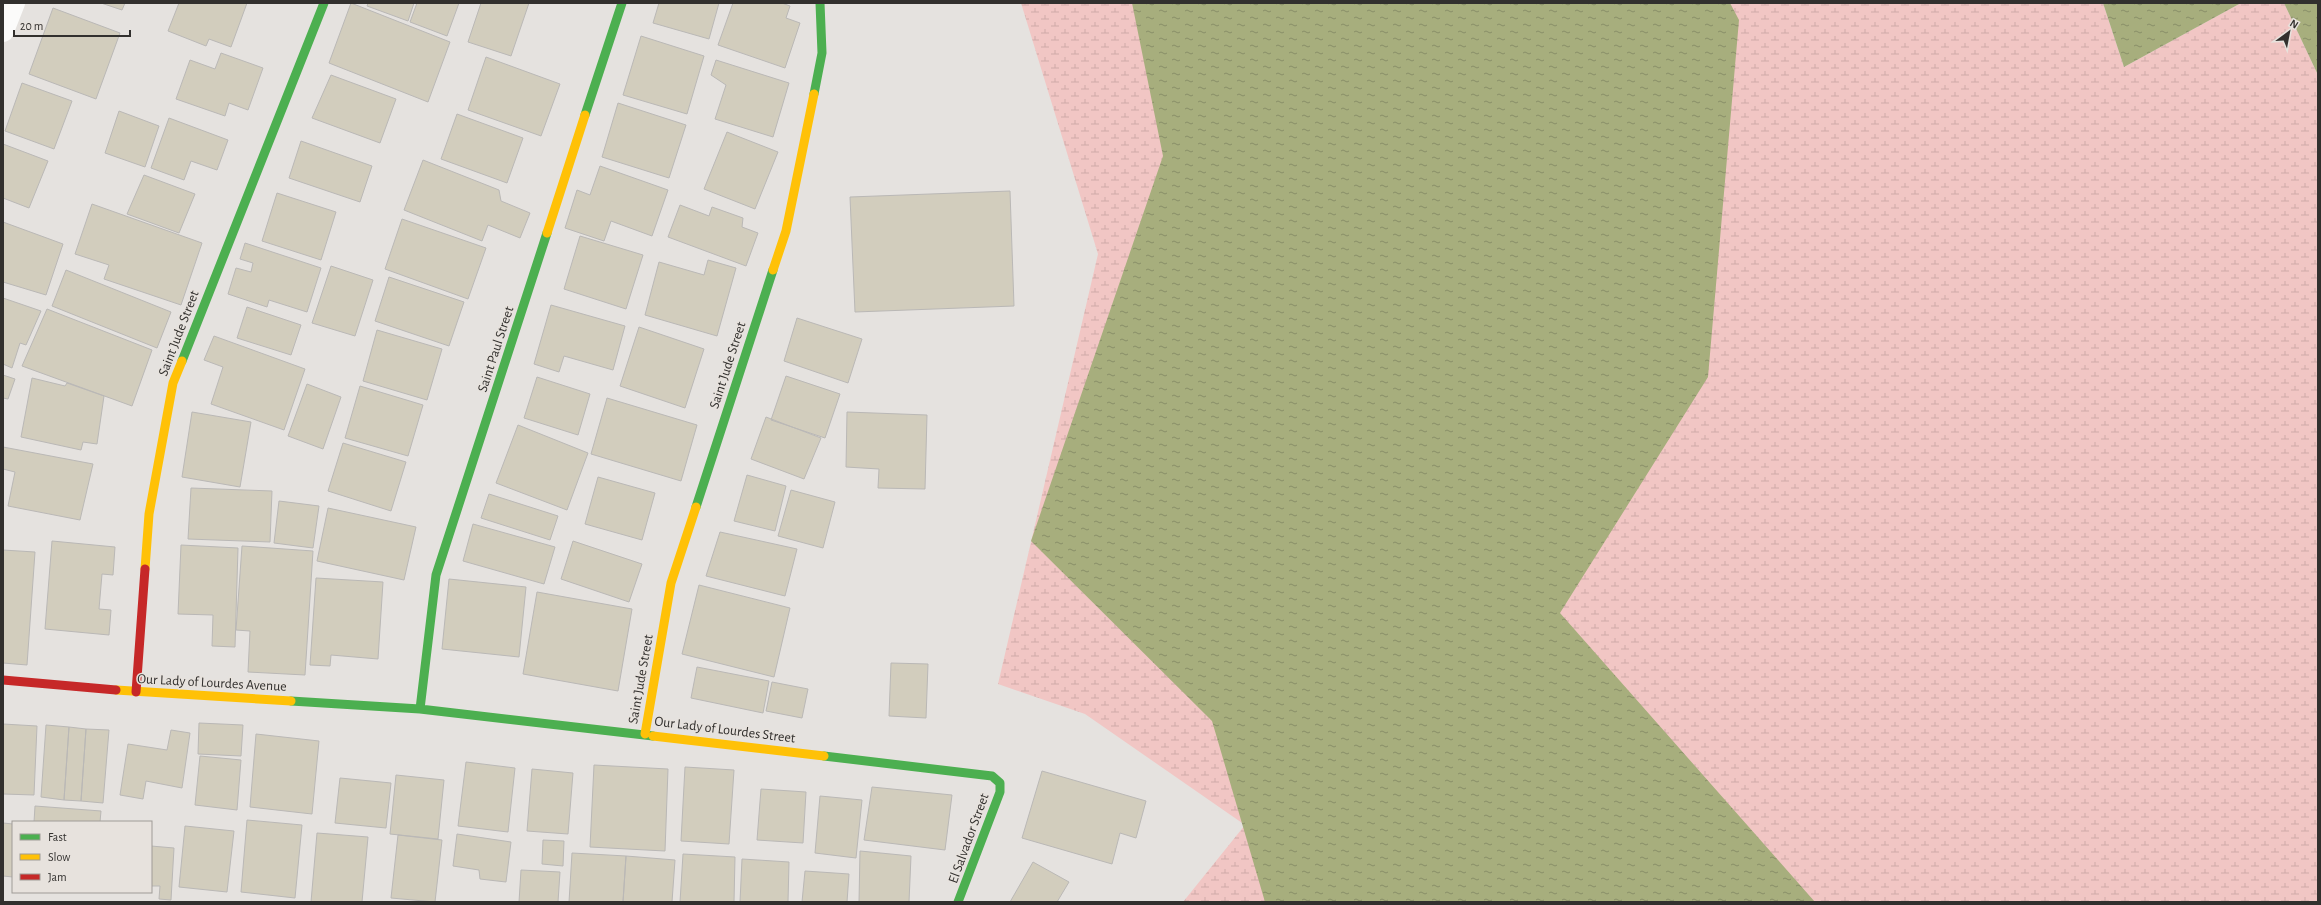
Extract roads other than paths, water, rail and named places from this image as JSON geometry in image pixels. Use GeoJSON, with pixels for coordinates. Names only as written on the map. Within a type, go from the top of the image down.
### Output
{"type":"FeatureCollection","features":[{"type":"Feature","properties":{"kind":"street"},"geometry":{"type":"LineString","coordinates":[[3,31],[14,3]]}},
{"type":"Feature","properties":{"kind":"street","name":"Saint Jude Street"},"geometry":{"type":"LineString","coordinates":[[136,692],[149,514],[173,383],[324,3]]}},
{"type":"Feature","properties":{"kind":"street","name":"Saint Paul Street"},"geometry":{"type":"LineString","coordinates":[[420,709],[436,575],[622,3]]}},
{"type":"Feature","properties":{"kind":"street","name":"Saint Jude Street"},"geometry":{"type":"LineString","coordinates":[[645,734],[671,582],[786,231],[822,53],[820,3]]}},
{"type":"Feature","properties":{"kind":"street","name":"Our Lady of Lourdes Avenue"},"geometry":{"type":"LineString","coordinates":[[3,680],[136,692],[420,709]]}},
{"type":"Feature","properties":{"kind":"street","name":"Our Lady of Lourdes Street"},"geometry":{"type":"LineString","coordinates":[[420,709],[645,734],[992,776],[1000,783]]}},
{"type":"Feature","properties":{"kind":"street","name":"El Salvador Street"},"geometry":{"type":"LineString","coordinates":[[958,902],[1000,792],[1000,783]]}},
{"type":"Feature","properties":{"kind":"water"},"geometry":{"type":"Polygon","coordinates":[[[1132,3],[1730,3],[1739,20],[1708,377],[1560,613],[1815,902],[1265,902],[1212,721],[1031,541],[1163,156],[1132,3]]]}},
{"type":"Feature","properties":{"kind":"water"},"geometry":{"type":"Polygon","coordinates":[[[2103,3],[2241,3],[2124,67],[2103,3]]]}},
{"type":"Feature","properties":{"kind":"water"},"geometry":{"type":"Polygon","coordinates":[[[2284,3],[2318,3],[2318,75],[2284,3]]]}}]}
